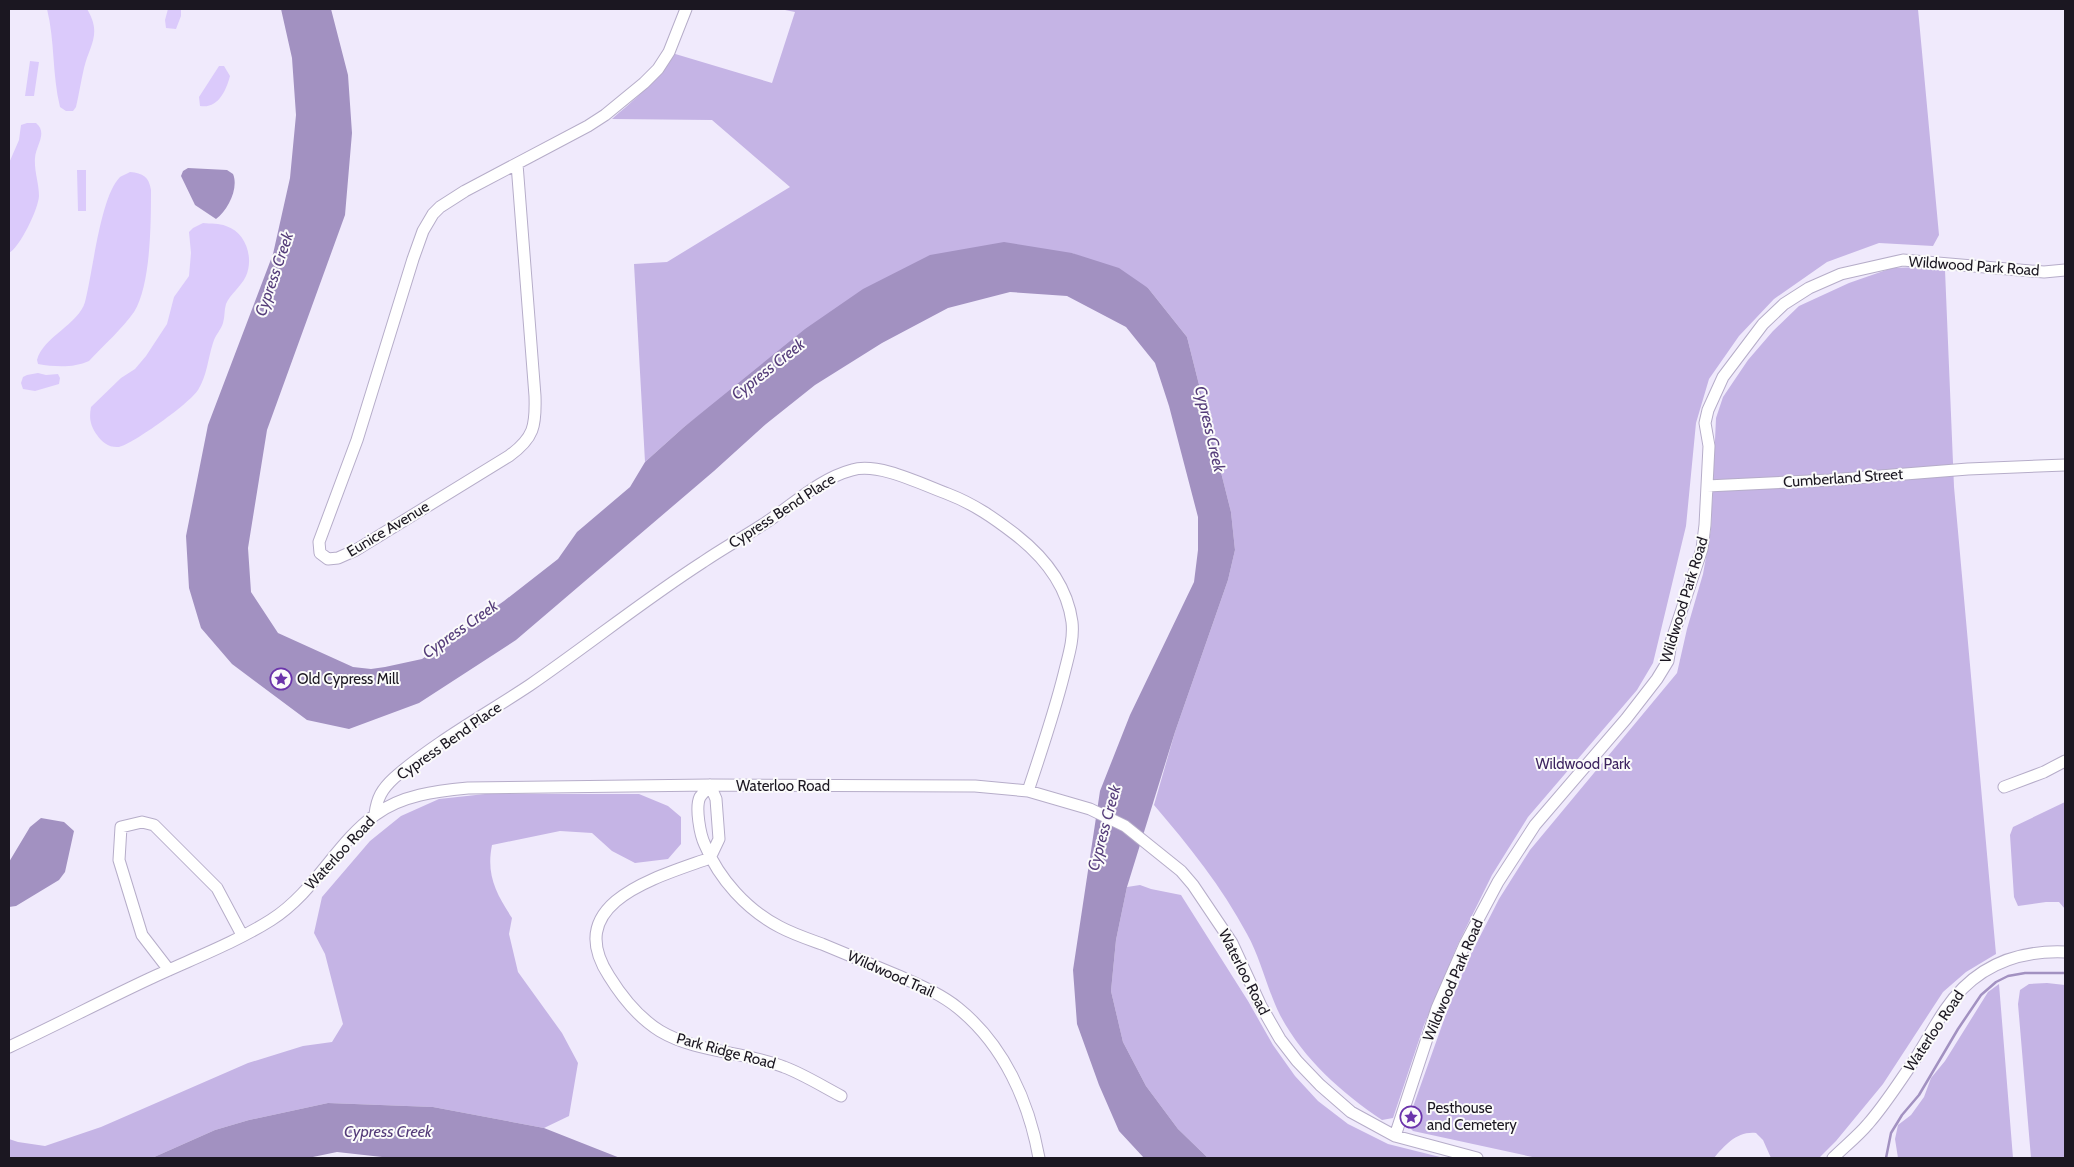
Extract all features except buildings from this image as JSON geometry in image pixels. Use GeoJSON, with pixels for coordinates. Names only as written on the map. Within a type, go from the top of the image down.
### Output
{"type":"FeatureCollection","features":[{"type":"Feature","properties":{"kind":"street"},"geometry":{"type":"LineString","coordinates":[[518,164],[605,115],[644,83],[658,69],[669,52],[686,9]]}},
{"type":"Feature","properties":{"kind":"street","name":"Eunice Avenue"},"geometry":{"type":"LineString","coordinates":[[518,164],[536,416],[531,436],[509,456],[356,550],[338,558],[328,559],[320,553],[319,542],[357,440],[423,231],[433,214],[440,207],[465,191],[518,164]]}},
{"type":"Feature","properties":{"kind":"street","name":"Wildwood Park Road"},"geometry":{"type":"LineString","coordinates":[[1395,1136],[1438,1008],[1465,944],[1498,882],[1535,825],[1626,719],[1657,679],[1668,661],[1671,642],[1702,549],[1709,446],[1705,423],[1708,410],[1723,376],[1767,320],[1784,304],[1809,288],[1841,274],[1903,260],[2044,272],[2065,270]]}},
{"type":"Feature","properties":{"kind":"street","name":"Cumberland Street"},"geometry":{"type":"LineString","coordinates":[[1707,486],[2065,465]]}},
{"type":"Feature","properties":{"kind":"street","name":"Cypress Bend Place"},"geometry":{"type":"LineString","coordinates":[[375,814],[380,794],[394,779],[417,760],[532,683],[703,562],[763,525],[823,483],[838,474],[856,468],[877,470],[896,475],[964,500],[990,514],[1036,551],[1054,575],[1067,603],[1072,623],[1072,644],[1055,710],[1028,791]]}},
{"type":"Feature","properties":{"kind":"street"},"geometry":{"type":"LineString","coordinates":[[2004,787],[2044,772],[2065,761]]}},
{"type":"Feature","properties":{"kind":"street"},"geometry":{"type":"LineString","coordinates":[[710,785],[716,799],[719,839],[710,858]]}},
{"type":"Feature","properties":{"kind":"street","name":"Waterloo Road"},"geometry":{"type":"LineString","coordinates":[[9,1047],[271,920],[293,903],[312,884],[351,838],[375,814],[408,798],[438,791],[468,788],[710,785],[975,786],[1028,791],[1090,809],[1125,826],[1181,871],[1193,885],[1232,943],[1261,1006],[1280,1039],[1297,1061],[1320,1085],[1351,1112],[1395,1136],[1477,1158]]}},
{"type":"Feature","properties":{"kind":"street","name":"Wildwood Trail"},"geometry":{"type":"LineString","coordinates":[[710,785],[699,798],[702,838],[710,858],[747,904],[780,927],[927,989],[959,1009],[981,1032],[1007,1066],[1025,1103],[1039,1158]]}},
{"type":"Feature","properties":{"kind":"street"},"geometry":{"type":"LineString","coordinates":[[169,970],[142,935],[119,860],[121,827],[142,822],[154,825],[217,888],[242,935]]}},
{"type":"Feature","properties":{"kind":"street","name":"Park Ridge Road"},"geometry":{"type":"LineString","coordinates":[[710,858],[648,881],[622,896],[607,909],[596,925],[595,945],[601,964],[617,989],[636,1012],[660,1031],[687,1043],[783,1066],[841,1096]]}},
{"type":"Feature","properties":{"kind":"street","name":"Waterloo Road"},"geometry":{"type":"LineString","coordinates":[[1833,1158],[1868,1124],[1910,1068],[1945,1009],[1964,986],[1987,968],[2014,956],[2043,951],[2065,952]]}},
{"type":"Feature","properties":{"kind":"shaded area"},"geometry":{"type":"Polygon","coordinates":[[[47,9],[87,9],[94,25],[93,39],[84,68],[76,107],[73,111],[66,111],[60,107],[47,9]]]}},
{"type":"Feature","properties":{"kind":"shaded area"},"geometry":{"type":"Polygon","coordinates":[[[168,9],[181,9],[181,16],[176,29],[166,28],[165,20],[168,9]]]}},
{"type":"Feature","properties":{"kind":"shaded area"},"geometry":{"type":"Polygon","coordinates":[[[780,9],[1918,9],[1939,235],[1933,246],[1879,243],[1827,262],[1774,299],[1739,336],[1709,379],[1696,423],[1686,526],[1653,663],[1637,690],[1528,817],[1492,875],[1458,944],[1424,1025],[1393,1118],[1382,1120],[1352,1098],[1312,1061],[1300,1046],[1280,1015],[1247,934],[1227,900],[1204,867],[1154,805],[1175,732],[1228,580],[1235,550],[1231,512],[1187,337],[1148,288],[1072,253],[739,385],[684,427],[645,462],[634,264],[667,262],[790,187],[712,120],[612,119],[653,81],[672,53],[772,83],[795,12],[780,9]]]}},
{"type":"Feature","properties":{"kind":"shaded area"},"geometry":{"type":"Polygon","coordinates":[[[30,61],[39,62],[34,96],[25,96],[30,61]]]}},
{"type":"Feature","properties":{"kind":"shaded area"},"geometry":{"type":"Polygon","coordinates":[[[219,66],[224,66],[230,76],[226,87],[220,98],[212,105],[200,106],[199,97],[219,66]]]}},
{"type":"Feature","properties":{"kind":"shaded area"},"geometry":{"type":"Polygon","coordinates":[[[36,123],[41,131],[35,158],[39,196],[28,228],[18,244],[9,253],[9,163],[19,140],[21,125],[36,123]]]}},
{"type":"Feature","properties":{"kind":"shaded area"},"geometry":{"type":"Polygon","coordinates":[[[77,170],[86,170],[86,211],[78,211],[77,170]]]}},
{"type":"Feature","properties":{"kind":"shaded area"},"geometry":{"type":"Polygon","coordinates":[[[130,172],[145,176],[151,190],[149,253],[140,300],[134,312],[119,331],[89,361],[77,365],[64,366],[38,364],[37,360],[46,344],[76,317],[85,302],[107,201],[120,177],[130,172]]]}},
{"type":"Feature","properties":{"kind":"shaded area"},"geometry":{"type":"Polygon","coordinates":[[[203,223],[223,225],[233,229],[239,234],[246,246],[249,261],[244,280],[226,304],[223,323],[214,340],[201,385],[184,404],[136,439],[119,447],[106,444],[91,425],[91,407],[121,378],[135,369],[167,324],[174,297],[189,276],[191,253],[189,232],[203,223]]]}},
{"type":"Feature","properties":{"kind":"shaded area"},"geometry":{"type":"Polygon","coordinates":[[[1920,267],[1945,270],[1954,487],[1996,954],[1966,972],[1943,992],[1883,1084],[1836,1141],[1819,1158],[1771,1158],[1763,1140],[1756,1133],[1743,1134],[1737,1137],[1727,1144],[1714,1158],[1537,1158],[1413,1131],[1409,1127],[1408,1121],[1446,1014],[1469,958],[1499,899],[1530,850],[1677,673],[1687,629],[1703,574],[1711,529],[1716,418],[1723,397],[1748,360],[1773,331],[1799,306],[1849,283],[1892,268],[1920,267]]]}},
{"type":"Feature","properties":{"kind":"shaded area"},"geometry":{"type":"Polygon","coordinates":[[[38,373],[46,375],[58,374],[60,378],[59,384],[35,391],[23,389],[21,383],[23,377],[38,373]]]}},
{"type":"Feature","properties":{"kind":"shaded area"},"geometry":{"type":"Polygon","coordinates":[[[485,794],[639,794],[668,806],[681,817],[681,844],[668,859],[635,863],[612,851],[592,833],[560,831],[492,845],[490,856],[491,875],[497,892],[512,918],[509,934],[518,972],[562,1033],[578,1063],[569,1116],[544,1128],[433,1107],[328,1103],[249,1120],[215,1130],[152,1158],[9,1158],[9,1139],[45,1146],[101,1127],[248,1063],[303,1046],[332,1042],[343,1024],[325,954],[314,933],[322,897],[370,841],[401,816],[439,799],[485,794]]]}},
{"type":"Feature","properties":{"kind":"shaded area"},"geometry":{"type":"Polygon","coordinates":[[[2065,802],[2065,909],[2059,902],[2018,906],[2014,897],[2010,835],[2013,827],[2065,802]]]}},
{"type":"Feature","properties":{"kind":"shaded area"},"geometry":{"type":"Polygon","coordinates":[[[1140,885],[1181,895],[1248,1001],[1273,1045],[1295,1076],[1318,1101],[1348,1124],[1388,1144],[1444,1158],[1208,1158],[1178,1129],[1146,1086],[1123,1042],[1111,991],[1116,940],[1127,887],[1140,885]]]}},
{"type":"Feature","properties":{"kind":"shaded area"},"geometry":{"type":"Polygon","coordinates":[[[1999,984],[2013,1158],[1898,1158],[1895,1139],[1898,1125],[1911,1115],[1924,1097],[1931,1078],[1945,1061],[1988,992],[1999,984]]]}},
{"type":"Feature","properties":{"kind":"shaded area"},"geometry":{"type":"Polygon","coordinates":[[[2029,984],[2065,985],[2065,1158],[2031,1158],[2018,1004],[2020,990],[2029,984]]]}},
{"type":"Feature","properties":{"kind":"water","name":"Cypress Creek"},"geometry":{"type":"Polygon","coordinates":[[[281,9],[331,9],[348,75],[352,133],[345,215],[267,430],[248,548],[251,592],[278,633],[353,667],[371,669],[422,659],[504,601],[558,559],[577,532],[630,487],[645,462],[684,427],[805,329],[863,289],[930,255],[1004,242],[1072,253],[1119,268],[1148,288],[1187,337],[1231,512],[1235,550],[1228,580],[1175,732],[1127,887],[1116,940],[1111,991],[1123,1042],[1146,1086],[1178,1129],[1208,1158],[1144,1158],[1119,1131],[1099,1085],[1077,1024],[1073,970],[1100,791],[1130,715],[1194,582],[1198,550],[1198,517],[1169,406],[1155,363],[1126,327],[1067,296],[1010,292],[948,308],[882,343],[815,385],[766,424],[714,471],[516,640],[419,703],[349,729],[307,720],[232,664],[201,628],[189,588],[186,536],[208,425],[273,254],[290,178],[296,115],[292,58],[281,9]]]}},
{"type":"Feature","properties":{"kind":"water"},"geometry":{"type":"Polygon","coordinates":[[[188,168],[227,170],[233,174],[235,186],[231,198],[225,210],[216,219],[195,205],[181,176],[183,171],[188,168]]]}},
{"type":"Feature","properties":{"kind":"water"},"geometry":{"type":"Polygon","coordinates":[[[41,818],[64,822],[74,831],[65,872],[59,880],[16,906],[9,907],[9,862],[30,827],[41,818]]]}},
{"type":"Feature","properties":{"kind":"water","name":"Cypress Creek"},"geometry":{"type":"Polygon","coordinates":[[[328,1103],[433,1107],[544,1128],[620,1158],[391,1158],[337,1152],[308,1158],[152,1158],[215,1130],[249,1120],[328,1103]]]}},
{"type":"Feature","properties":{"kind":"waterway"},"geometry":{"type":"LineString","coordinates":[[1886,1158],[1891,1133],[1902,1115],[1919,1095],[1958,1029],[1981,995],[1996,982],[2008,976],[2025,973],[2065,973]]}},
{"type":"Feature","properties":{"kind":"place","name":"Old Cypress Mill"},"geometry":{"type":"Point","coordinates":[281,679]}},
{"type":"Feature","properties":{"kind":"place","name":"Pesthouse and Cemetery"},"geometry":{"type":"Point","coordinates":[1411,1117]}},
{"type":"Feature","properties":{"kind":"park label","name":"Wildwood Park"},"geometry":{"type":"Point","coordinates":[1583,764]}}]}
